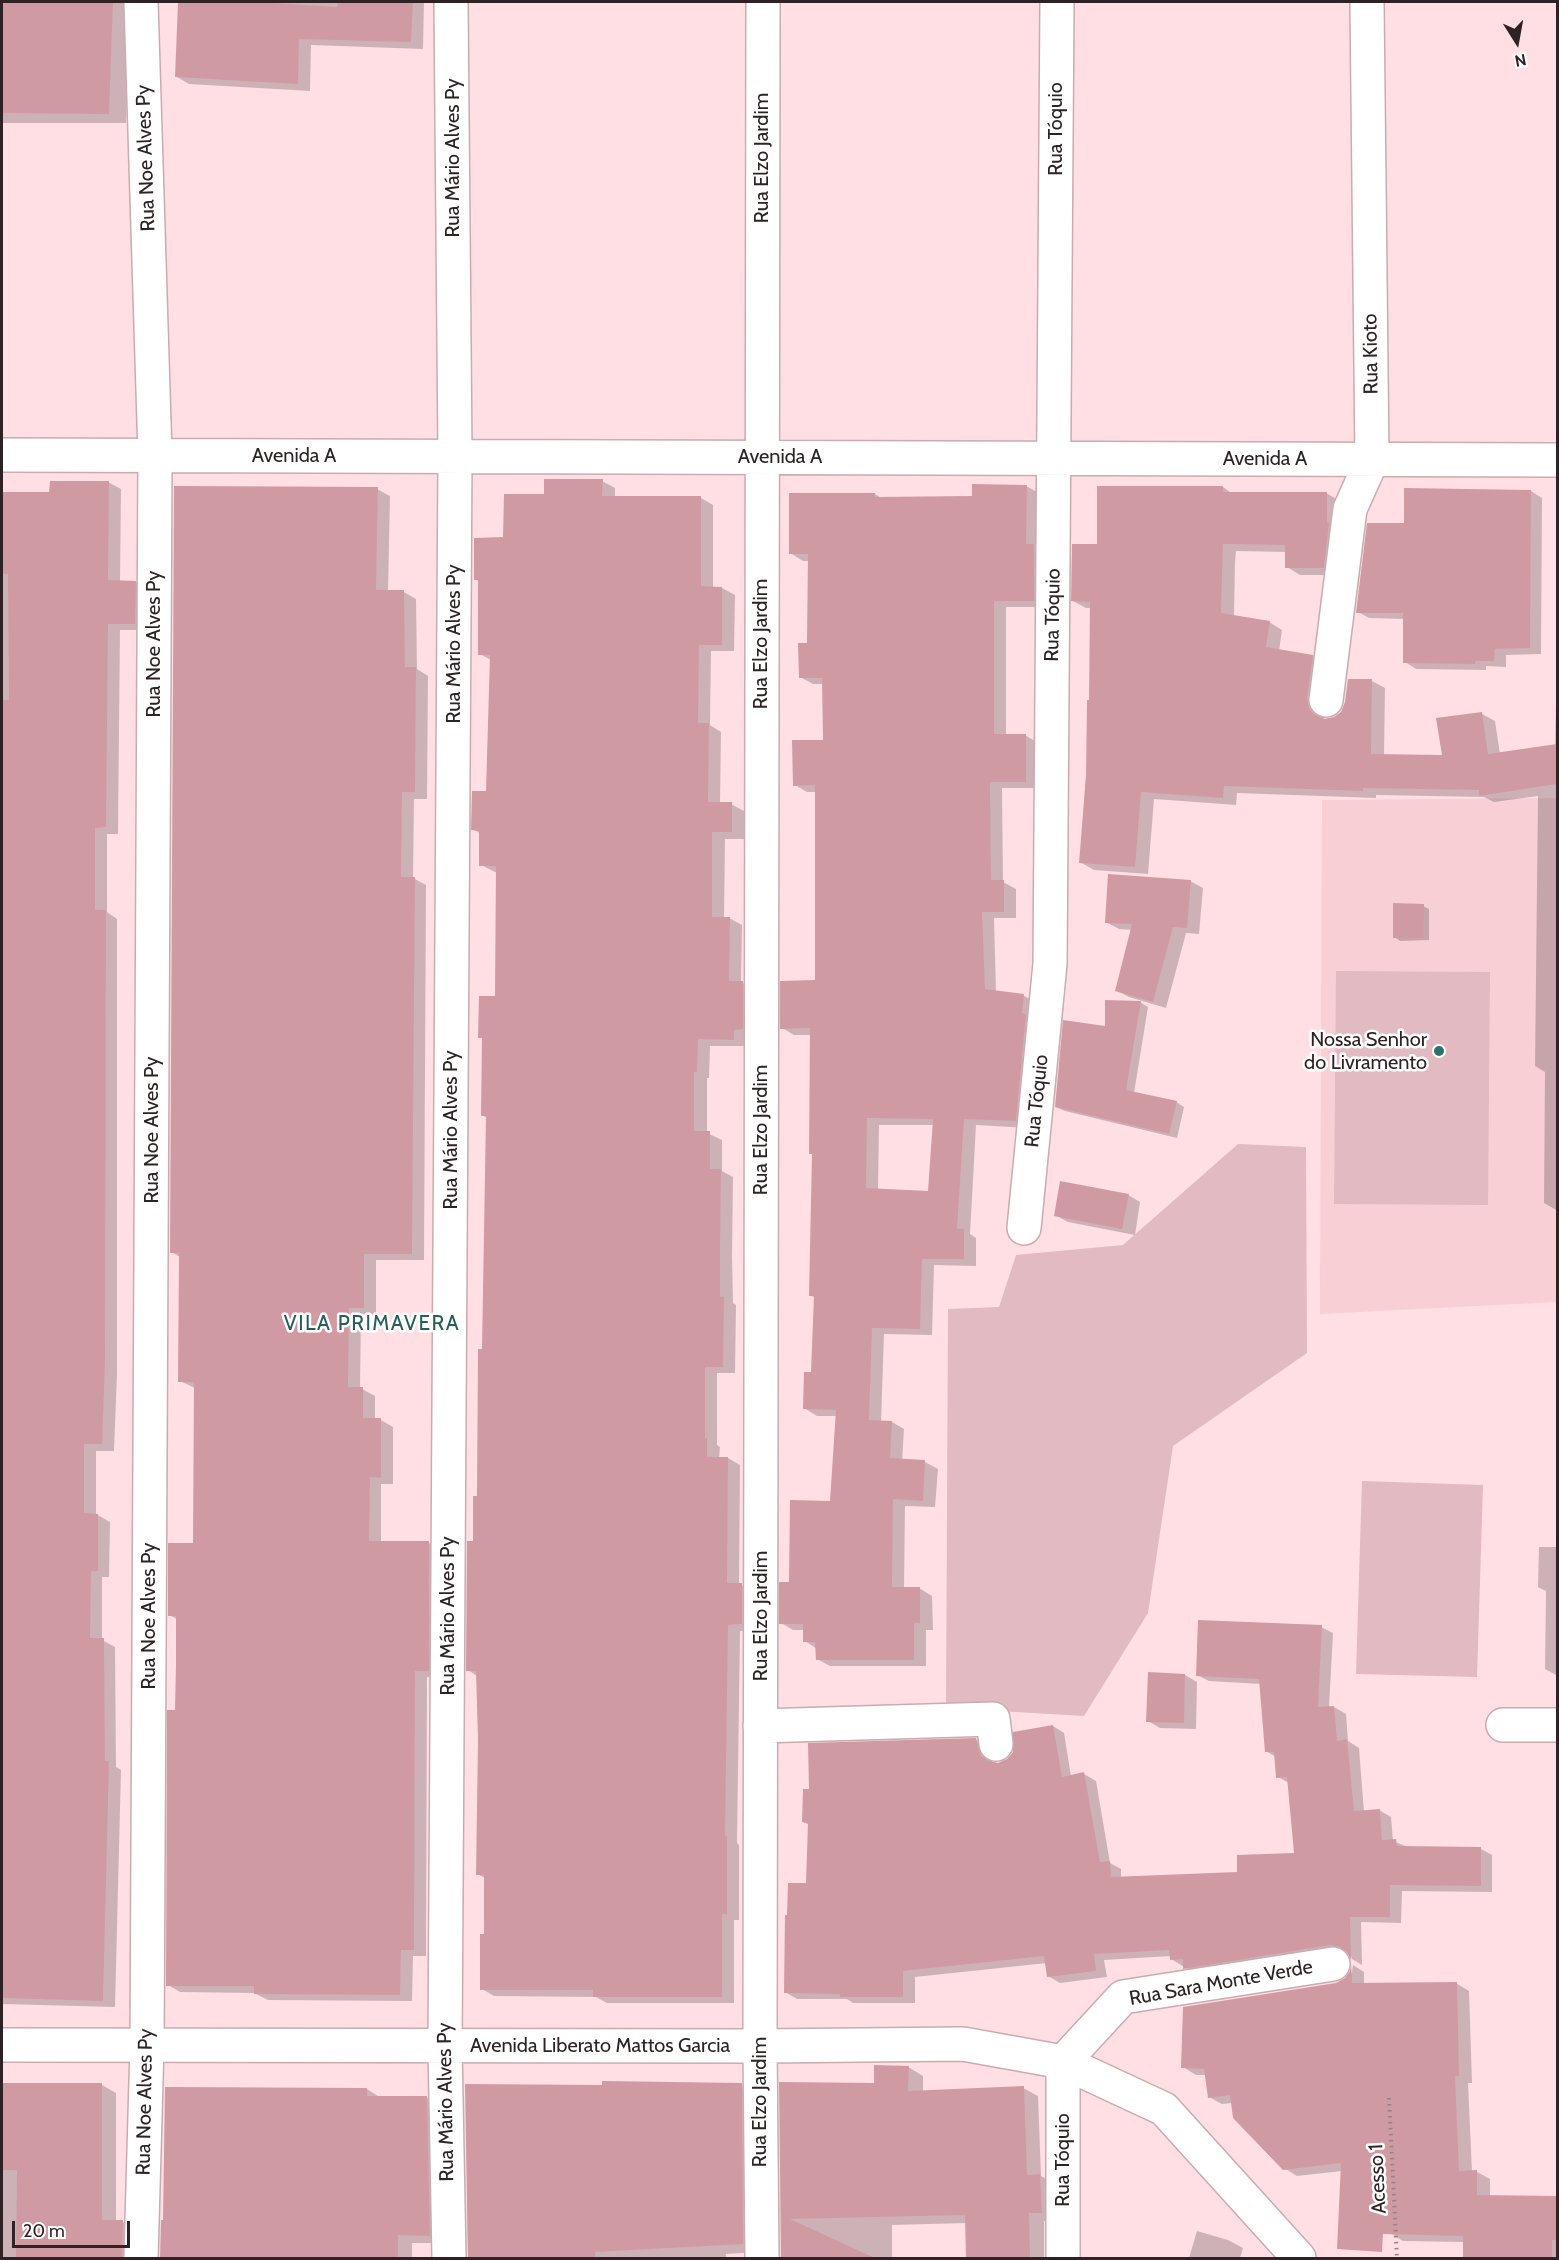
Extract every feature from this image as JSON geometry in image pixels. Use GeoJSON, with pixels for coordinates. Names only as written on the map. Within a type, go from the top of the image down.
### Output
{"type":"FeatureCollection","features":[{"type":"Feature","properties":{"kind":"street","name":"Rua Noe Alves Py"},"geometry":{"type":"LineString","coordinates":[[141,2],[155,455],[147,2045],[141,2259]]}},
{"type":"Feature","properties":{"kind":"street","name":"Rua Mário Alves Py"},"geometry":{"type":"LineString","coordinates":[[449,2259],[445,2045],[455,456],[452,2]]}},
{"type":"Feature","properties":{"kind":"street","name":"Rua Elzo Jardim"},"geometry":{"type":"LineString","coordinates":[[762,2259],[760,1726],[763,2]]}},
{"type":"Feature","properties":{"kind":"street","name":"Rua Tóquio"},"geometry":{"type":"LineString","coordinates":[[1024,1228],[1050,964],[1057,2]]}},
{"type":"Feature","properties":{"kind":"street","name":"Rua Kioto"},"geometry":{"type":"LineString","coordinates":[[1326,700],[1350,509],[1372,460],[1367,2]]}},
{"type":"Feature","properties":{"kind":"street","name":"Avenida A"},"geometry":{"type":"LineString","coordinates":[[2,454],[1557,460]]}},
{"type":"Feature","properties":{"kind":"street"},"geometry":{"type":"LineString","coordinates":[[760,1726],[993,1719],[996,1744]]}},
{"type":"Feature","properties":{"kind":"street"},"geometry":{"type":"LineString","coordinates":[[1503,1725],[1557,1725]]}},
{"type":"Feature","properties":{"kind":"street","name":"Rua Sara Monte Verde"},"geometry":{"type":"LineString","coordinates":[[1063,2062],[1124,1997],[1334,1964]]}},
{"type":"Feature","properties":{"kind":"street","name":"Avenida Liberato Mattos Garcia"},"geometry":{"type":"LineString","coordinates":[[2,2045],[963,2044],[1063,2062],[1164,2109],[1299,2259]]}},
{"type":"Feature","properties":{"kind":"street","name":"Rua Tóquio"},"geometry":{"type":"LineString","coordinates":[[1063,2062],[1063,2259]]}},
{"type":"Feature","properties":{"kind":"path","name":"Acesso 1"},"geometry":{"type":"LineString","coordinates":[[1389,2098],[1397,2259]]}},
{"type":"Feature","properties":{"kind":"shaded area","name":"Nossa Senhor do Livramento"},"geometry":{"type":"Polygon","coordinates":[[[1557,798],[1557,1302],[1320,1314],[1322,800],[1557,798]]]}},
{"type":"Feature","properties":{"kind":"shaded area"},"geometry":{"type":"Polygon","coordinates":[[[1336,971],[1490,972],[1488,1205],[1334,1204],[1336,971]]]}},
{"type":"Feature","properties":{"kind":"shaded area"},"geometry":{"type":"Polygon","coordinates":[[[1238,1144],[1306,1147],[1307,1353],[1173,1446],[1148,1613],[1084,1716],[946,1708],[948,1309],[999,1307],[1016,1255],[1123,1245],[1238,1144]]]}},
{"type":"Feature","properties":{"kind":"shaded area"},"geometry":{"type":"Polygon","coordinates":[[[1362,1481],[1483,1485],[1477,1677],[1356,1674],[1362,1481]]]}},
{"type":"Feature","properties":{"kind":"building"},"geometry":{"type":"Polygon","coordinates":[[[2,2],[113,2],[109,114],[2,113],[2,2]]]}},
{"type":"Feature","properties":{"kind":"building"},"geometry":{"type":"Polygon","coordinates":[[[178,2],[259,2],[337,7],[338,2],[413,2],[411,42],[299,39],[298,84],[175,77],[178,2]]]}},
{"type":"Feature","properties":{"kind":"building"},"geometry":{"type":"Polygon","coordinates":[[[544,479],[603,479],[602,496],[701,496],[701,586],[722,587],[722,645],[699,645],[698,723],[709,723],[708,802],[732,802],[732,832],[712,832],[712,917],[730,917],[729,981],[743,981],[743,1029],[734,1030],[734,1040],[698,1039],[697,1072],[694,1072],[694,1131],[710,1131],[710,1169],[721,1169],[720,1297],[724,1297],[723,1367],[705,1367],[705,1438],[707,1438],[707,1457],[728,1457],[727,1583],[742,1583],[742,1624],[728,1625],[725,1836],[727,1836],[727,1914],[722,1914],[722,1997],[593,1997],[593,1990],[480,1990],[480,1934],[484,1934],[484,1875],[476,1875],[478,1739],[476,1671],[466,1671],[467,1541],[473,1541],[473,1496],[477,1496],[478,1349],[482,1349],[486,1116],[481,1116],[482,1038],[478,1038],[479,996],[495,996],[496,866],[479,866],[479,831],[471,830],[472,791],[486,791],[490,655],[478,655],[478,580],[474,580],[474,538],[503,537],[504,494],[544,494],[544,479]]]}},
{"type":"Feature","properties":{"kind":"building"},"geometry":{"type":"Polygon","coordinates":[[[50,481],[109,481],[108,580],[136,581],[135,624],[108,624],[106,827],[95,828],[95,910],[106,910],[105,1365],[102,1444],[84,1444],[84,1513],[98,1514],[98,1571],[91,1571],[90,1638],[104,1638],[105,1761],[109,1761],[103,2001],[2,1998],[2,700],[9,700],[8,574],[2,574],[2,492],[49,492],[50,481]]]}},
{"type":"Feature","properties":{"kind":"building"},"geometry":{"type":"Polygon","coordinates":[[[972,484],[1027,485],[1026,544],[1034,544],[1034,601],[994,601],[994,734],[1026,734],[1026,782],[990,782],[991,880],[1004,880],[1004,912],[982,912],[985,989],[1024,994],[1022,1013],[1026,1014],[1016,1121],[964,1119],[957,1229],[964,1229],[964,1259],[922,1259],[920,1329],[872,1328],[869,1420],[892,1421],[890,1458],[925,1460],[923,1501],[893,1499],[892,1587],[920,1587],[920,1623],[914,1623],[914,1660],[816,1660],[815,1642],[803,1642],[803,1624],[779,1624],[779,1582],[789,1582],[790,1500],[830,1501],[836,1410],[803,1409],[804,1372],[811,1372],[814,1296],[809,1296],[812,1154],[809,1154],[810,1028],[780,1029],[780,981],[815,980],[815,785],[793,786],[792,740],[823,740],[822,678],[799,678],[798,643],[807,643],[808,554],[789,554],[789,493],[875,493],[875,497],[972,496],[972,484]],[[867,1118],[866,1188],[928,1191],[933,1119],[867,1118]]]}},
{"type":"Feature","properties":{"kind":"building"},"geometry":{"type":"Polygon","coordinates":[[[174,486],[378,487],[376,590],[404,590],[405,667],[416,667],[415,792],[402,792],[401,877],[415,877],[412,1254],[364,1254],[364,1308],[349,1308],[348,1387],[363,1387],[363,1418],[381,1418],[381,1478],[370,1477],[369,1541],[429,1541],[429,1671],[415,1671],[414,1950],[401,1950],[400,1995],[254,1994],[254,1986],[166,1986],[167,1710],[175,1710],[176,1664],[176,1616],[168,1616],[168,1543],[193,1543],[194,1382],[178,1382],[179,1253],[170,1253],[174,486]]]}},
{"type":"Feature","properties":{"kind":"building"},"geometry":{"type":"Polygon","coordinates":[[[1097,486],[1223,486],[1223,492],[1327,492],[1327,523],[1329,523],[1324,568],[1285,568],[1285,545],[1223,544],[1221,613],[1270,621],[1266,647],[1313,655],[1307,698],[1309,708],[1315,715],[1324,719],[1334,717],[1341,712],[1345,702],[1348,679],[1372,679],[1371,754],[1442,755],[1436,718],[1482,712],[1488,754],[1557,744],[1557,784],[1479,796],[1479,790],[1363,788],[1363,791],[1224,786],[1223,798],[1141,792],[1135,867],[1079,863],[1086,777],[1090,602],[1071,601],[1072,544],[1097,544],[1097,486]]]}},
{"type":"Feature","properties":{"kind":"building"},"geometry":{"type":"Polygon","coordinates":[[[1404,488],[1531,490],[1530,648],[1495,649],[1494,661],[1475,661],[1475,664],[1403,663],[1403,613],[1356,613],[1367,523],[1404,523],[1404,488]]]}},
{"type":"Feature","properties":{"kind":"building"},"geometry":{"type":"Polygon","coordinates":[[[1108,874],[1191,880],[1187,928],[1173,927],[1153,1002],[1115,991],[1132,924],[1105,923],[1108,874]]]}},
{"type":"Feature","properties":{"kind":"building"},"geometry":{"type":"Polygon","coordinates":[[[1393,903],[1424,904],[1423,938],[1393,938],[1393,903]]]}},
{"type":"Feature","properties":{"kind":"building"},"geometry":{"type":"Polygon","coordinates":[[[1105,1000],[1141,1001],[1126,1090],[1177,1101],[1169,1134],[1055,1107],[1063,1020],[1105,1026],[1105,1000]]]}},
{"type":"Feature","properties":{"kind":"building"},"geometry":{"type":"Polygon","coordinates":[[[1060,1181],[1129,1194],[1122,1229],[1054,1216],[1060,1181]]]}},
{"type":"Feature","properties":{"kind":"building"},"geometry":{"type":"Polygon","coordinates":[[[1198,1620],[1322,1625],[1318,1707],[1334,1706],[1337,1741],[1347,1739],[1354,1811],[1380,1809],[1382,1840],[1396,1839],[1397,1846],[1481,1847],[1481,1886],[1390,1885],[1390,1917],[1350,1917],[1351,1960],[1347,1952],[1340,1947],[1330,1945],[1183,1969],[1183,1959],[1170,1960],[1169,1950],[1094,1954],[1096,1971],[1047,1977],[1044,1956],[903,1971],[903,1997],[840,1997],[840,1994],[784,1993],[785,1915],[787,1915],[788,1883],[806,1883],[808,1823],[802,1822],[803,1789],[809,1789],[808,1743],[976,1738],[981,1756],[998,1763],[1007,1759],[1013,1752],[1013,1732],[1053,1725],[1062,1777],[1084,1772],[1100,1862],[1110,1861],[1111,1877],[1237,1872],[1237,1855],[1294,1853],[1287,1777],[1276,1778],[1274,1752],[1265,1752],[1259,1679],[1196,1676],[1198,1620]]]}},
{"type":"Feature","properties":{"kind":"building"},"geometry":{"type":"Polygon","coordinates":[[[1148,1672],[1185,1674],[1184,1723],[1146,1722],[1148,1672]]]}},
{"type":"Feature","properties":{"kind":"building"},"geometry":{"type":"Polygon","coordinates":[[[1351,1963],[1352,1983],[1457,1982],[1459,2076],[1455,2076],[1459,2171],[1477,2170],[1477,2195],[1557,2196],[1557,2240],[1552,2240],[1552,2259],[1463,2259],[1463,2236],[1383,2234],[1382,2252],[1337,2249],[1341,2163],[1283,2170],[1233,2118],[1230,2095],[1208,2098],[1204,2069],[1181,2068],[1183,2007],[1336,1983],[1345,1978],[1350,1971],[1351,1963]]]}},
{"type":"Feature","properties":{"kind":"building"},"geometry":{"type":"Polygon","coordinates":[[[874,2065],[909,2066],[908,2091],[1024,2086],[1027,2175],[1040,2174],[1042,2213],[1029,2213],[1030,2259],[966,2259],[965,2215],[790,2219],[877,2259],[781,2259],[779,2082],[874,2083],[874,2065]]]}},
{"type":"Feature","properties":{"kind":"building"},"geometry":{"type":"Polygon","coordinates":[[[602,2081],[742,2083],[743,2244],[595,2252],[595,2258],[468,2259],[465,2084],[602,2085],[602,2081]]]}},
{"type":"Feature","properties":{"kind":"building"},"geometry":{"type":"Polygon","coordinates":[[[2,2083],[102,2083],[102,2220],[123,2220],[122,2259],[16,2259],[17,2170],[2,2170],[2,2083]]]}},
{"type":"Feature","properties":{"kind":"building"},"geometry":{"type":"Polygon","coordinates":[[[165,2087],[367,2088],[367,2096],[427,2096],[430,2236],[398,2235],[398,2259],[160,2259],[161,2220],[163,2220],[165,2087]]]}},
{"type":"Feature","properties":{"kind":"place","name":"Nossa Senhor do Livramento"},"geometry":{"type":"Point","coordinates":[1439,1051]}},
{"type":"Feature","properties":{"kind":"district","name":"VILA PRIMAVERA"},"geometry":{"type":"Point","coordinates":[372,1324]}}]}
